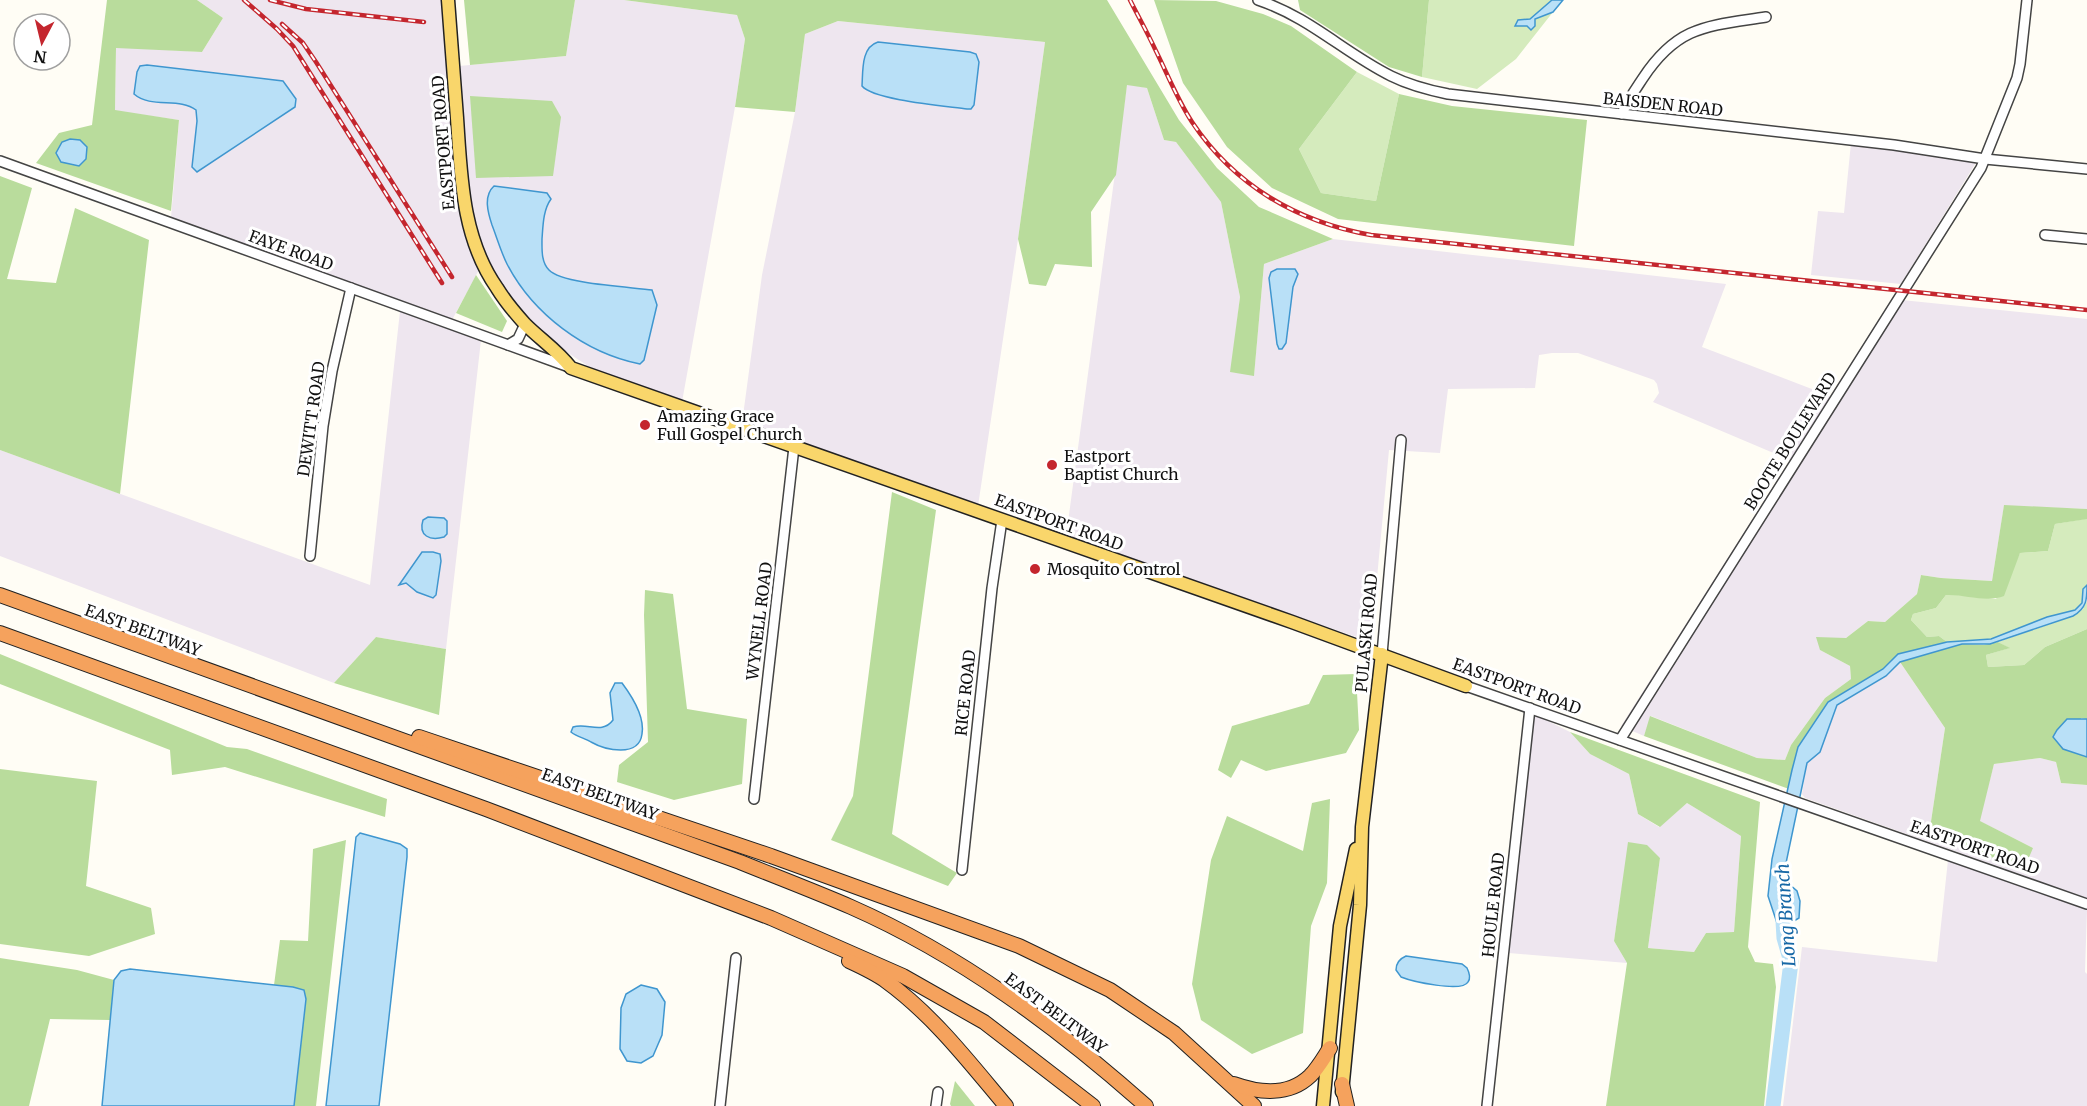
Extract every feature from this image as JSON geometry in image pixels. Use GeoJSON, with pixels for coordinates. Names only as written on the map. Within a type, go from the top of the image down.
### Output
{"type":"FeatureCollection","features":[{"type":"Feature","properties":{"kind":"highway","name":"EAST BELTWAY"},"geometry":{"type":"LineString","coordinates":[[0,595],[740,862],[852,907],[931,948],[1018,1002],[1146,1106]]}},
{"type":"Feature","properties":{"kind":"highway"},"geometry":{"type":"LineString","coordinates":[[0,633],[486,809],[771,918],[903,976],[984,1022],[1093,1106]]}},
{"type":"Feature","properties":{"kind":"highway"},"geometry":{"type":"LineString","coordinates":[[231,679],[510,767],[771,856],[1019,946],[1110,990],[1174,1033],[1254,1106]]}},
{"type":"Feature","properties":{"kind":"highway"},"geometry":{"type":"LineString","coordinates":[[771,918],[885,980],[912,1002],[957,1047],[1006,1106]]}},
{"type":"Feature","properties":{"kind":"highway"},"geometry":{"type":"LineString","coordinates":[[1229,1082],[1254,1091],[1279,1091],[1298,1086],[1311,1075],[1330,1048]]}},
{"type":"Feature","properties":{"kind":"highway"},"geometry":{"type":"LineString","coordinates":[[1342,1084],[1347,1106]]}},
{"type":"Feature","properties":{"kind":"main road","name":"EASTPORT ROAD"},"geometry":{"type":"LineString","coordinates":[[448,0],[461,178],[473,241],[486,270],[501,294],[525,324],[571,368],[1382,654],[1466,686]]}},
{"type":"Feature","properties":{"kind":"main road","name":"PULASKI ROAD"},"geometry":{"type":"LineString","coordinates":[[1340,1106],[1360,905],[1362,827],[1382,654]]}},
{"type":"Feature","properties":{"kind":"main road","name":"PULASKI ROAD"},"geometry":{"type":"LineString","coordinates":[[1323,1106],[1340,926],[1362,827]]}},
{"type":"Feature","properties":{"kind":"street","name":"BAISDEN ROAD"},"geometry":{"type":"LineString","coordinates":[[1258,0],[1275,3],[1378,69],[1410,84],[1467,97],[1894,145],[1985,159],[2087,169]]}},
{"type":"Feature","properties":{"kind":"street","name":"BOOTE BOULEVARD"},"geometry":{"type":"LineString","coordinates":[[1620,740],[1985,159],[2017,78],[2027,0]]}},
{"type":"Feature","properties":{"kind":"street"},"geometry":{"type":"LineString","coordinates":[[1622,114],[1626,104],[1649,70],[1665,50],[1678,39],[1687,33],[1710,25],[1766,17]]}},
{"type":"Feature","properties":{"kind":"street","name":"FAYE ROAD"},"geometry":{"type":"LineString","coordinates":[[0,161],[571,368]]}},
{"type":"Feature","properties":{"kind":"street"},"geometry":{"type":"LineString","coordinates":[[2045,235],[2087,239]]}},
{"type":"Feature","properties":{"kind":"street","name":"DEWITT ROAD"},"geometry":{"type":"LineString","coordinates":[[310,556],[323,426],[332,371],[351,288]]}},
{"type":"Feature","properties":{"kind":"street"},"geometry":{"type":"LineString","coordinates":[[508,345],[518,339],[525,324]]}},
{"type":"Feature","properties":{"kind":"street","name":"PULASKI ROAD"},"geometry":{"type":"LineString","coordinates":[[1382,654],[1401,441]]}},
{"type":"Feature","properties":{"kind":"street","name":"WYNELL ROAD"},"geometry":{"type":"LineString","coordinates":[[754,799],[794,447]]}},
{"type":"Feature","properties":{"kind":"street","name":"RICE ROAD"},"geometry":{"type":"LineString","coordinates":[[962,870],[992,588],[1002,520]]}},
{"type":"Feature","properties":{"kind":"street","name":"EASTPORT ROAD"},"geometry":{"type":"LineString","coordinates":[[1466,686],[2087,904]]}},
{"type":"Feature","properties":{"kind":"street","name":"HOULE ROAD"},"geometry":{"type":"LineString","coordinates":[[1487,1106],[1530,708]]}},
{"type":"Feature","properties":{"kind":"street"},"geometry":{"type":"LineString","coordinates":[[720,1106],[736,958]]}},
{"type":"Feature","properties":{"kind":"street"},"geometry":{"type":"LineString","coordinates":[[936,1106],[938,1092]]}},
{"type":"Feature","properties":{"kind":"shaded area"},"geometry":{"type":"Polygon","coordinates":[[[197,0],[444,0],[461,216],[470,246],[480,268],[452,320],[171,218],[179,120],[115,111],[116,47],[202,52],[223,18],[197,0]]]}},
{"type":"Feature","properties":{"kind":"shaded area"},"geometry":{"type":"Polygon","coordinates":[[[575,0],[624,0],[737,15],[745,39],[682,402],[612,377],[588,366],[562,349],[536,327],[501,284],[487,261],[474,232],[468,201],[459,66],[566,56],[575,0]]]}},
{"type":"Feature","properties":{"kind":"shaded area"},"geometry":{"type":"Polygon","coordinates":[[[838,21],[1045,42],[978,506],[742,423],[762,275],[795,112],[805,34],[838,21]]]}},
{"type":"Feature","properties":{"kind":"shaded area"},"geometry":{"type":"Polygon","coordinates":[[[1127,84],[1147,88],[1164,140],[1176,142],[1221,202],[1240,297],[1231,372],[1254,375],[1264,264],[1333,239],[1726,284],[1702,347],[1830,396],[1892,299],[2087,319],[2087,509],[2004,506],[1992,581],[1921,575],[1917,594],[1885,622],[1868,621],[1846,638],[1820,650],[1850,666],[1851,679],[1825,698],[1791,745],[1785,760],[1757,758],[1651,716],[1644,736],[1621,726],[1790,460],[1653,402],[1659,393],[1654,380],[1578,353],[1539,355],[1535,388],[1448,389],[1440,453],[1389,450],[1371,642],[1066,537],[1127,84]]]}},
{"type":"Feature","properties":{"kind":"shaded area"},"geometry":{"type":"Polygon","coordinates":[[[1851,143],[1977,161],[1901,284],[1811,275],[1818,211],[1844,213],[1851,143]]]}},
{"type":"Feature","properties":{"kind":"shaded area"},"geometry":{"type":"Polygon","coordinates":[[[400,311],[481,340],[446,649],[376,637],[334,683],[0,556],[0,450],[370,585],[400,311]]]}},
{"type":"Feature","properties":{"kind":"shaded area"},"geometry":{"type":"Polygon","coordinates":[[[1900,662],[1945,728],[1929,835],[2033,848],[1979,821],[1994,764],[2040,758],[2056,762],[2061,783],[2087,785],[2087,898],[1805,798],[1802,794],[1807,763],[1820,752],[1837,705],[1886,676],[1900,662]]]}},
{"type":"Feature","properties":{"kind":"shaded area"},"geometry":{"type":"Polygon","coordinates":[[[1534,714],[1570,732],[1590,754],[1629,774],[1638,814],[1659,827],[1687,803],[1741,836],[1734,932],[1706,933],[1694,952],[1648,948],[1660,858],[1629,842],[1614,941],[1627,963],[1509,953],[1534,714]]]}},
{"type":"Feature","properties":{"kind":"shaded area"},"geometry":{"type":"Polygon","coordinates":[[[1948,860],[2087,910],[2085,972],[2087,974],[2087,1106],[1783,1106],[1802,947],[1937,962],[1948,860]]]}},
{"type":"Feature","properties":{"kind":"green space"},"geometry":{"type":"Polygon","coordinates":[[[107,0],[197,0],[223,18],[202,52],[116,48],[115,110],[179,120],[171,211],[36,163],[59,133],[92,125],[107,0]]]}},
{"type":"Feature","properties":{"kind":"green space"},"geometry":{"type":"Polygon","coordinates":[[[464,0],[575,0],[566,56],[470,65],[464,0]]]}},
{"type":"Feature","properties":{"kind":"green space"},"geometry":{"type":"Polygon","coordinates":[[[624,0],[1107,0],[1179,120],[1217,168],[1259,207],[1333,239],[1264,264],[1254,376],[1230,372],[1240,297],[1221,202],[1176,142],[1164,140],[1147,88],[1127,85],[1116,175],[1091,212],[1092,267],[1055,264],[1046,286],[1029,284],[1018,239],[1045,42],[838,21],[805,34],[795,112],[735,107],[745,39],[737,15],[624,0]]]}},
{"type":"Feature","properties":{"kind":"green space"},"geometry":{"type":"Polygon","coordinates":[[[1154,0],[1216,1],[1263,14],[1291,26],[1357,72],[1299,149],[1321,193],[1376,201],[1399,94],[1452,106],[1587,120],[1574,246],[1338,219],[1272,188],[1227,147],[1183,83],[1154,0]]]}},
{"type":"Feature","properties":{"kind":"green space"},"geometry":{"type":"Polygon","coordinates":[[[1298,0],[1429,0],[1422,77],[1389,67],[1300,10],[1298,0]]]}},
{"type":"Feature","properties":{"kind":"green space"},"geometry":{"type":"Polygon","coordinates":[[[1429,0],[1552,0],[1530,19],[1523,20],[1516,25],[1553,12],[1516,59],[1477,89],[1422,77],[1429,0]]]}},
{"type":"Feature","properties":{"kind":"green space"},"geometry":{"type":"Polygon","coordinates":[[[1357,72],[1399,94],[1376,201],[1321,193],[1299,149],[1357,72]]]}},
{"type":"Feature","properties":{"kind":"green space"},"geometry":{"type":"Polygon","coordinates":[[[470,96],[552,101],[561,117],[553,176],[476,178],[470,96]]]}},
{"type":"Feature","properties":{"kind":"green space"},"geometry":{"type":"Polygon","coordinates":[[[0,176],[32,188],[7,279],[56,283],[75,208],[149,240],[120,494],[0,450],[0,176]]]}},
{"type":"Feature","properties":{"kind":"green space"},"geometry":{"type":"Polygon","coordinates":[[[476,275],[507,321],[502,332],[456,313],[476,275]]]}},
{"type":"Feature","properties":{"kind":"green space"},"geometry":{"type":"Polygon","coordinates":[[[892,492],[936,510],[892,834],[957,873],[948,886],[831,840],[853,796],[892,492]]]}},
{"type":"Feature","properties":{"kind":"green space"},"geometry":{"type":"Polygon","coordinates":[[[2004,505],[2087,509],[2087,519],[2055,524],[2048,551],[2020,553],[2004,596],[1990,599],[1946,595],[1936,608],[1913,614],[1911,620],[1927,637],[1939,636],[1947,642],[1898,654],[1883,669],[1828,702],[1798,747],[1789,789],[1644,736],[1650,716],[1757,758],[1785,760],[1791,745],[1825,698],[1851,679],[1850,666],[1820,650],[1816,637],[1846,638],[1868,621],[1885,622],[1917,594],[1921,575],[1992,581],[2004,505]]]}},
{"type":"Feature","properties":{"kind":"green space"},"geometry":{"type":"Polygon","coordinates":[[[2087,519],[2087,585],[2083,589],[2082,603],[2075,610],[2048,617],[1991,639],[1947,642],[1939,636],[1927,637],[1911,620],[1913,614],[1936,608],[1946,595],[1996,599],[2020,553],[2048,551],[2055,524],[2087,519]]]}},
{"type":"Feature","properties":{"kind":"green space"},"geometry":{"type":"Polygon","coordinates":[[[645,590],[673,594],[687,709],[747,719],[742,784],[674,800],[617,782],[619,765],[648,742],[645,590]]]}},
{"type":"Feature","properties":{"kind":"green space"},"geometry":{"type":"Polygon","coordinates":[[[2087,601],[2087,629],[2045,647],[2024,665],[1988,667],[1986,655],[2009,648],[1998,642],[2073,616],[2083,609],[2087,601]]]}},
{"type":"Feature","properties":{"kind":"green space"},"geometry":{"type":"Polygon","coordinates":[[[2087,629],[2087,719],[2081,718],[2083,756],[2087,757],[2087,785],[2061,783],[2056,762],[2040,758],[1994,764],[1980,821],[2033,848],[2024,869],[1929,835],[1945,728],[1900,662],[1962,644],[1984,645],[1998,642],[2010,648],[1986,655],[1988,667],[2024,665],[2045,647],[2087,629]]]}},
{"type":"Feature","properties":{"kind":"green space"},"geometry":{"type":"Polygon","coordinates":[[[376,637],[446,649],[439,715],[334,683],[376,637]]]}},
{"type":"Feature","properties":{"kind":"green space"},"geometry":{"type":"Polygon","coordinates":[[[0,654],[227,747],[247,749],[387,799],[385,817],[225,767],[172,775],[170,750],[0,684],[0,654]]]}},
{"type":"Feature","properties":{"kind":"green space"},"geometry":{"type":"Polygon","coordinates":[[[1356,674],[1359,730],[1346,753],[1266,771],[1241,760],[1231,778],[1218,770],[1232,726],[1309,704],[1323,675],[1356,674]]]}},
{"type":"Feature","properties":{"kind":"green space"},"geometry":{"type":"Polygon","coordinates":[[[1570,732],[1760,802],[1748,947],[1755,962],[1773,964],[1776,987],[1764,1106],[1606,1106],[1627,963],[1614,941],[1628,842],[1647,845],[1660,858],[1648,948],[1694,952],[1706,933],[1734,932],[1741,836],[1687,803],[1660,827],[1638,814],[1629,774],[1590,754],[1570,732]]]}},
{"type":"Feature","properties":{"kind":"green space"},"geometry":{"type":"Polygon","coordinates":[[[0,769],[97,781],[86,886],[151,908],[155,934],[89,956],[0,944],[0,769]]]}},
{"type":"Feature","properties":{"kind":"green space"},"geometry":{"type":"Polygon","coordinates":[[[1330,799],[1327,883],[1311,926],[1303,1033],[1252,1054],[1201,1020],[1192,984],[1211,860],[1227,816],[1303,851],[1312,803],[1330,799]]]}},
{"type":"Feature","properties":{"kind":"green space"},"geometry":{"type":"Polygon","coordinates":[[[346,840],[316,1106],[294,1106],[306,999],[304,990],[274,985],[280,940],[308,941],[313,849],[346,840]]]}},
{"type":"Feature","properties":{"kind":"green space"},"geometry":{"type":"Polygon","coordinates":[[[0,958],[77,970],[114,980],[110,1020],[50,1019],[29,1106],[0,1106],[0,958]]]}},
{"type":"Feature","properties":{"kind":"green space"},"geometry":{"type":"Polygon","coordinates":[[[955,1081],[975,1106],[951,1106],[955,1081]]]}},
{"type":"Feature","properties":{"kind":"water"},"geometry":{"type":"Polygon","coordinates":[[[1552,0],[1563,0],[1553,12],[1535,19],[1535,26],[1531,30],[1527,26],[1515,26],[1518,20],[1530,19],[1552,0]]]}},
{"type":"Feature","properties":{"kind":"water"},"geometry":{"type":"Polygon","coordinates":[[[878,42],[976,54],[979,62],[974,105],[971,109],[967,109],[927,104],[895,99],[869,91],[862,86],[864,60],[868,49],[878,42]]]}},
{"type":"Feature","properties":{"kind":"water"},"geometry":{"type":"Polygon","coordinates":[[[140,66],[283,81],[296,99],[295,107],[197,172],[192,167],[196,110],[182,104],[148,101],[134,94],[137,72],[140,66]]]}},
{"type":"Feature","properties":{"kind":"water"},"geometry":{"type":"Polygon","coordinates":[[[70,139],[80,140],[87,147],[86,159],[79,166],[61,162],[56,153],[62,142],[70,139]]]}},
{"type":"Feature","properties":{"kind":"water"},"geometry":{"type":"Polygon","coordinates":[[[494,186],[547,193],[551,199],[543,224],[542,251],[546,267],[556,275],[582,282],[652,290],[657,305],[644,360],[640,364],[620,359],[581,341],[546,315],[531,299],[507,264],[492,225],[487,200],[494,186]]]}},
{"type":"Feature","properties":{"kind":"water"},"geometry":{"type":"Polygon","coordinates":[[[1277,269],[1295,269],[1298,274],[1293,287],[1286,343],[1282,349],[1279,349],[1277,344],[1269,278],[1271,272],[1277,269]]]}},
{"type":"Feature","properties":{"kind":"water"},"geometry":{"type":"Polygon","coordinates":[[[428,517],[444,518],[447,521],[447,534],[444,537],[426,536],[422,525],[423,520],[428,517]]]}},
{"type":"Feature","properties":{"kind":"water"},"geometry":{"type":"Polygon","coordinates":[[[422,552],[440,554],[436,595],[433,598],[417,592],[406,583],[399,585],[422,552]]]}},
{"type":"Feature","properties":{"kind":"water"},"geometry":{"type":"Polygon","coordinates":[[[2087,585],[2085,603],[2081,610],[2073,616],[1990,644],[1962,644],[1900,662],[1886,676],[1837,705],[1820,752],[1807,763],[1786,863],[1789,884],[1797,891],[1800,901],[1799,918],[1794,921],[1777,923],[1768,896],[1772,859],[1792,770],[1798,747],[1828,702],[1883,669],[1898,654],[1947,642],[1991,639],[2047,617],[2075,610],[2082,603],[2083,589],[2087,585]]]}},
{"type":"Feature","properties":{"kind":"water"},"geometry":{"type":"Polygon","coordinates":[[[615,683],[622,683],[626,688],[636,707],[642,727],[640,742],[621,750],[604,748],[571,732],[573,727],[578,726],[604,727],[613,720],[610,693],[615,683]]]}},
{"type":"Feature","properties":{"kind":"water"},"geometry":{"type":"Polygon","coordinates":[[[2067,719],[2087,719],[2087,757],[2063,749],[2053,737],[2067,719]]]}},
{"type":"Feature","properties":{"kind":"water"},"geometry":{"type":"Polygon","coordinates":[[[360,833],[400,844],[407,849],[379,1106],[326,1106],[356,837],[360,833]]]}},
{"type":"Feature","properties":{"kind":"water"},"geometry":{"type":"Polygon","coordinates":[[[1406,956],[1462,964],[1468,970],[1469,980],[1464,985],[1447,986],[1401,977],[1396,970],[1397,965],[1406,956]]]}},
{"type":"Feature","properties":{"kind":"water"},"geometry":{"type":"Polygon","coordinates":[[[130,969],[304,990],[306,999],[294,1106],[102,1106],[114,980],[121,971],[130,969]]]}},
{"type":"Feature","properties":{"kind":"water"},"geometry":{"type":"Polygon","coordinates":[[[641,985],[657,989],[665,1002],[662,1035],[653,1056],[641,1063],[627,1061],[620,1049],[621,1008],[626,994],[641,985]]]}},
{"type":"Feature","properties":{"kind":"waterway","name":"Long Branch"},"geometry":{"type":"LineString","coordinates":[[1773,1106],[1791,962],[1784,938],[1782,904]]}},
{"type":"Feature","properties":{"kind":"railway"},"geometry":{"type":"LineString","coordinates":[[244,0],[293,46],[442,283]]}},
{"type":"Feature","properties":{"kind":"railway"},"geometry":{"type":"LineString","coordinates":[[270,0],[306,9],[424,22]]}},
{"type":"Feature","properties":{"kind":"railway"},"geometry":{"type":"LineString","coordinates":[[1130,0],[1182,104],[1209,144],[1248,182],[1293,210],[1318,221],[1371,235],[2087,310]]}},
{"type":"Feature","properties":{"kind":"railway"},"geometry":{"type":"LineString","coordinates":[[282,24],[303,43],[316,62],[452,277]]}},
{"type":"Feature","properties":{"kind":"place","name":"Amazing Grace Full Gospel Church"},"geometry":{"type":"Point","coordinates":[645,425]}},
{"type":"Feature","properties":{"kind":"place","name":"Eastport Baptist Church"},"geometry":{"type":"Point","coordinates":[1052,465]}},
{"type":"Feature","properties":{"kind":"place","name":"Mosquito Control"},"geometry":{"type":"Point","coordinates":[1035,569]}}]}
